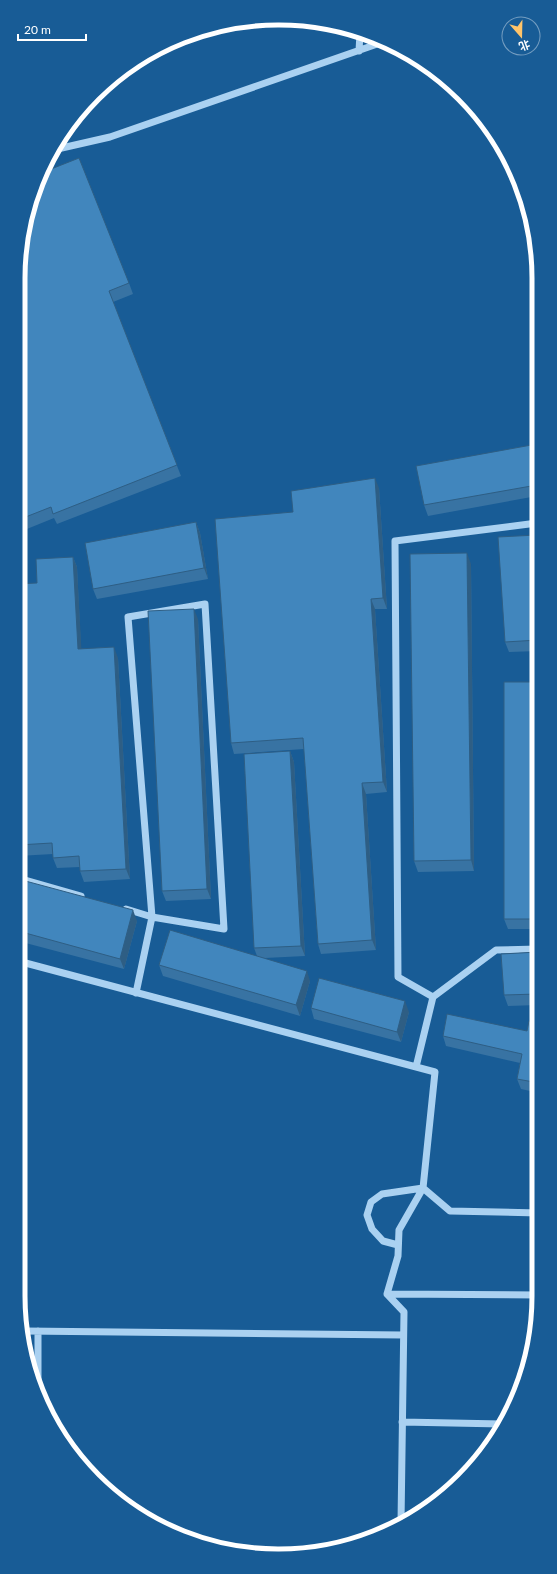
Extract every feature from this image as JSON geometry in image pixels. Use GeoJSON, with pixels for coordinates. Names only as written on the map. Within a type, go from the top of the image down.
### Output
{"type":"FeatureCollection","features":[{"type":"Feature","properties":{"kind":"street"},"geometry":{"type":"LineString","coordinates":[[359,51],[360,38]]}},
{"type":"Feature","properties":{"kind":"street"},"geometry":{"type":"LineString","coordinates":[[62,148],[110,137],[377,44]]}},
{"type":"Feature","properties":{"kind":"street"},"geometry":{"type":"LineString","coordinates":[[433,997],[398,977],[395,541],[532,524]]}},
{"type":"Feature","properties":{"kind":"street"},"geometry":{"type":"LineString","coordinates":[[119,907],[152,917],[224,929],[205,604],[128,617],[152,917],[136,992]]}},
{"type":"Feature","properties":{"kind":"street"},"geometry":{"type":"LineString","coordinates":[[25,880],[90,899]]}},
{"type":"Feature","properties":{"kind":"street"},"geometry":{"type":"LineString","coordinates":[[416,1067],[433,997],[496,950],[532,949]]}},
{"type":"Feature","properties":{"kind":"street"},"geometry":{"type":"LineString","coordinates":[[25,963],[435,1072],[423,1188],[399,1230],[398,1256],[387,1294]]}},
{"type":"Feature","properties":{"kind":"street"},"geometry":{"type":"LineString","coordinates":[[398,1244],[383,1241],[372,1229],[367,1215],[370,1202],[382,1194],[423,1188],[450,1211],[532,1213]]}},
{"type":"Feature","properties":{"kind":"street"},"geometry":{"type":"LineString","coordinates":[[387,1294],[532,1296]]}},
{"type":"Feature","properties":{"kind":"street"},"geometry":{"type":"LineString","coordinates":[[387,1294],[404,1312],[401,1517]]}},
{"type":"Feature","properties":{"kind":"street"},"geometry":{"type":"LineString","coordinates":[[27,1331],[403,1335]]}},
{"type":"Feature","properties":{"kind":"street"},"geometry":{"type":"LineString","coordinates":[[38,1331],[38,1377]]}},
{"type":"Feature","properties":{"kind":"street"},"geometry":{"type":"LineString","coordinates":[[402,1422],[497,1424]]}},
{"type":"Feature","properties":{"kind":"building"},"geometry":{"type":"Polygon","coordinates":[[[79,158],[129,283],[109,291],[177,465],[53,514],[51,507],[25,517],[25,278],[27,245],[38,197],[49,170],[79,158]]]}},
{"type":"Feature","properties":{"kind":"building"},"geometry":{"type":"Polygon","coordinates":[[[532,445],[532,486],[424,505],[416,466],[532,445]]]}},
{"type":"Feature","properties":{"kind":"building"},"geometry":{"type":"Polygon","coordinates":[[[375,478],[383,598],[371,599],[383,782],[362,783],[372,940],[318,944],[303,738],[231,743],[215,519],[293,512],[291,491],[375,478]]]}},
{"type":"Feature","properties":{"kind":"building"},"geometry":{"type":"Polygon","coordinates":[[[196,522],[204,568],[93,589],[85,543],[196,522]]]}},
{"type":"Feature","properties":{"kind":"building"},"geometry":{"type":"Polygon","coordinates":[[[532,535],[532,640],[505,642],[498,537],[532,535]]]}},
{"type":"Feature","properties":{"kind":"building"},"geometry":{"type":"Polygon","coordinates":[[[467,553],[471,860],[414,861],[410,554],[467,553]]]}},
{"type":"Feature","properties":{"kind":"building"},"geometry":{"type":"Polygon","coordinates":[[[73,557],[78,649],[114,647],[126,869],[80,871],[79,856],[53,858],[52,843],[25,845],[25,584],[37,583],[36,559],[73,557]]]}},
{"type":"Feature","properties":{"kind":"building"},"geometry":{"type":"Polygon","coordinates":[[[194,609],[207,889],[162,891],[148,611],[194,609]]]}},
{"type":"Feature","properties":{"kind":"building"},"geometry":{"type":"Polygon","coordinates":[[[504,682],[532,682],[532,919],[504,919],[504,682]]]}},
{"type":"Feature","properties":{"kind":"building"},"geometry":{"type":"Polygon","coordinates":[[[290,751],[301,946],[254,948],[244,754],[290,751]]]}},
{"type":"Feature","properties":{"kind":"building"},"geometry":{"type":"Polygon","coordinates":[[[25,881],[133,910],[120,959],[25,933],[25,881]]]}},
{"type":"Feature","properties":{"kind":"building"},"geometry":{"type":"Polygon","coordinates":[[[170,930],[307,971],[296,1005],[159,965],[170,930]]]}},
{"type":"Feature","properties":{"kind":"building"},"geometry":{"type":"Polygon","coordinates":[[[532,952],[532,994],[504,995],[501,954],[532,952]]]}},
{"type":"Feature","properties":{"kind":"building"},"geometry":{"type":"Polygon","coordinates":[[[319,978],[405,1001],[397,1032],[311,1008],[319,978]]]}},
{"type":"Feature","properties":{"kind":"building"},"geometry":{"type":"Polygon","coordinates":[[[447,1014],[527,1031],[529,1021],[532,1022],[532,1082],[517,1079],[522,1054],[443,1036],[447,1014]]]}}]}
